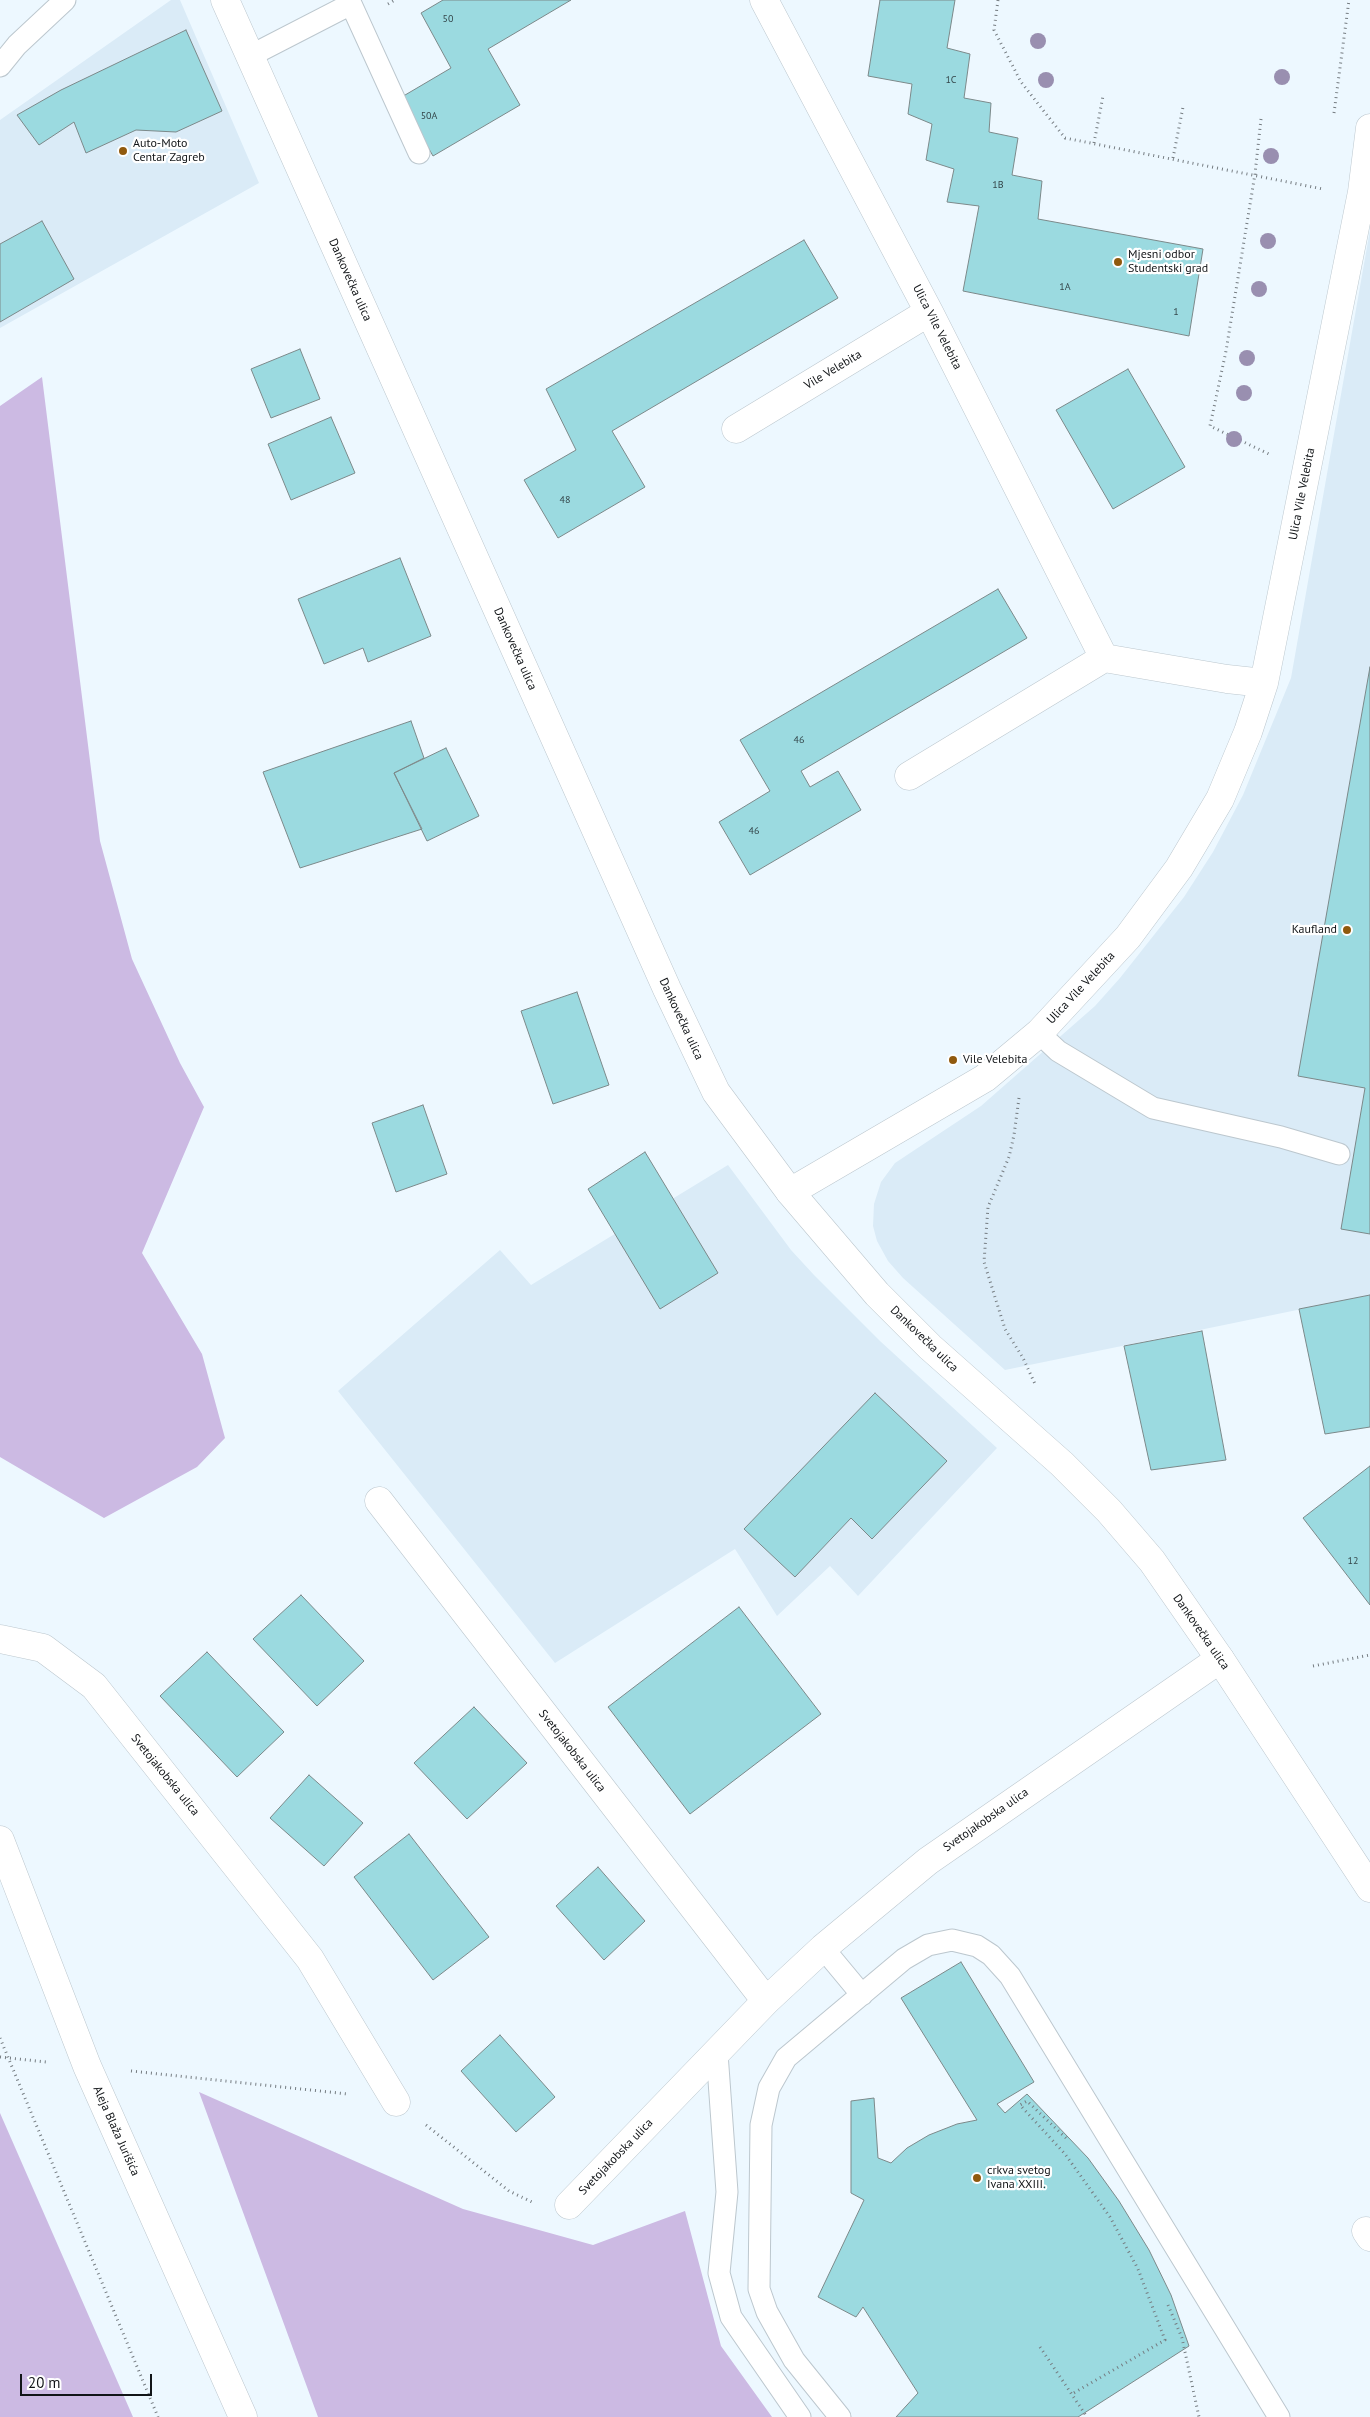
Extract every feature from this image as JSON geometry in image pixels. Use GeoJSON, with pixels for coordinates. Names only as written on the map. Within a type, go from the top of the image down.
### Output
{"type":"FeatureCollection","features":[{"type":"Feature","properties":{"kind":"street","name":"Dankovečka ulica"},"geometry":{"type":"LineString","coordinates":[[225,0],[704,1070],[716,1092],[790,1192],[877,1294],[930,1347],[1062,1464],[1109,1511],[1152,1561],[1220,1659],[1370,1888]]}},
{"type":"Feature","properties":{"kind":"street","name":"Ulica Vile Velebita"},"geometry":{"type":"LineString","coordinates":[[764,0],[929,312],[1104,658]]}},
{"type":"Feature","properties":{"kind":"street","name":"Ulica Vile Velebita"},"geometry":{"type":"LineString","coordinates":[[790,1192],[985,1078],[1039,1034],[1128,937],[1179,868],[1220,799],[1248,732],[1264,684],[1360,201],[1370,128]]}},
{"type":"Feature","properties":{"kind":"street","name":"Vile Velebita"},"geometry":{"type":"LineString","coordinates":[[736,429],[929,312]]}},
{"type":"Feature","properties":{"kind":"street"},"geometry":{"type":"LineString","coordinates":[[909,776],[1104,658],[1264,684]]}},
{"type":"Feature","properties":{"kind":"street","name":"Svetojakobska ulica"},"geometry":{"type":"LineString","coordinates":[[379,1501],[766,2001]]}},
{"type":"Feature","properties":{"kind":"street","name":"Svetojakobska ulica"},"geometry":{"type":"LineString","coordinates":[[0,1639],[43,1648],[94,1686],[310,1959],[396,2102]]}},
{"type":"Feature","properties":{"kind":"street","name":"Svetojakobska ulica"},"geometry":{"type":"LineString","coordinates":[[569,2205],[717,2054],[766,2001],[823,1948],[928,1860],[1220,1659]]}},
{"type":"Feature","properties":{"kind":"street","name":"Aleja Blaža Jurišića"},"geometry":{"type":"LineString","coordinates":[[0,1840],[87,2066],[243,2417]]}},
{"type":"Feature","properties":{"kind":"lane"},"geometry":{"type":"LineString","coordinates":[[0,66],[17,45],[65,0]]}},
{"type":"Feature","properties":{"kind":"lane"},"geometry":{"type":"LineString","coordinates":[[250,56],[351,4],[419,153]]}},
{"type":"Feature","properties":{"kind":"lane"},"geometry":{"type":"LineString","coordinates":[[1039,1034],[1058,1051],[1153,1108],[1280,1137],[1339,1154]]}},
{"type":"Feature","properties":{"kind":"lane"},"geometry":{"type":"LineString","coordinates":[[840,2417],[794,2360],[767,2312],[759,2289],[761,2125],[769,2088],[786,2058],[904,1959],[928,1945],[952,1940],[977,1946],[991,1955],[1015,1985],[1279,2417]]}},
{"type":"Feature","properties":{"kind":"lane"},"geometry":{"type":"LineString","coordinates":[[823,1948],[862,1995]]}},
{"type":"Feature","properties":{"kind":"lane"},"geometry":{"type":"LineString","coordinates":[[717,2054],[727,2192],[719,2273],[731,2317],[800,2417]]}},
{"type":"Feature","properties":{"kind":"path"},"geometry":{"type":"LineString","coordinates":[[998,0],[994,30],[1021,82],[1065,138],[1323,188]]}},
{"type":"Feature","properties":{"kind":"path"},"geometry":{"type":"LineString","coordinates":[[1094,143],[1104,96]]}},
{"type":"Feature","properties":{"kind":"path"},"geometry":{"type":"LineString","coordinates":[[1173,158],[1183,107]]}},
{"type":"Feature","properties":{"kind":"path"},"geometry":{"type":"LineString","coordinates":[[1261,119],[1255,174],[1226,350],[1210,426],[1277,457]]}},
{"type":"Feature","properties":{"kind":"path"},"geometry":{"type":"LineString","coordinates":[[1020,1091],[1009,1157],[988,1207],[984,1262],[1005,1329],[1023,1358],[1035,1384]]}},
{"type":"Feature","properties":{"kind":"path"},"geometry":{"type":"LineString","coordinates":[[1313,1666],[1370,1655]]}},
{"type":"Feature","properties":{"kind":"path"},"geometry":{"type":"LineString","coordinates":[[0,2038],[158,2417]]}},
{"type":"Feature","properties":{"kind":"path"},"geometry":{"type":"LineString","coordinates":[[0,2058],[49,2062]]}},
{"type":"Feature","properties":{"kind":"path"},"geometry":{"type":"LineString","coordinates":[[128,2071],[371,2097],[396,2102],[509,2191],[542,2206],[569,2205]]}},
{"type":"Feature","properties":{"kind":"path"},"geometry":{"type":"LineString","coordinates":[[1067,2139],[1027,2101],[1020,2105],[1066,2154],[1110,2217],[1138,2269],[1165,2340],[1072,2394]]}},
{"type":"Feature","properties":{"kind":"path"},"geometry":{"type":"LineString","coordinates":[[1164,2297],[1182,2338],[1199,2417]]}},
{"type":"Feature","properties":{"kind":"path"},"geometry":{"type":"LineString","coordinates":[[1040,2347],[1087,2417]]}},
{"type":"Feature","properties":{"kind":"shaded area","name":"Auto-Moto Centar Zagreb"},"geometry":{"type":"Polygon","coordinates":[[[171,0],[180,0],[259,183],[0,328],[0,120],[171,0]]]}},
{"type":"Feature","properties":{"kind":"shaded area"},"geometry":{"type":"Polygon","coordinates":[[[1370,230],[1370,1295],[1005,1370],[903,1278],[888,1261],[877,1241],[873,1226],[874,1204],[881,1182],[895,1163],[981,1106],[1095,1006],[1120,978],[1184,897],[1213,852],[1243,795],[1291,678],[1370,230]]]}},
{"type":"Feature","properties":{"kind":"shaded area"},"geometry":{"type":"Polygon","coordinates":[[[42,377],[100,841],[132,959],[180,1063],[204,1107],[142,1253],[202,1354],[225,1438],[197,1467],[104,1518],[0,1457],[0,406],[42,377]]]}},
{"type":"Feature","properties":{"kind":"shaded area"},"geometry":{"type":"Polygon","coordinates":[[[728,1165],[791,1250],[814,1275],[880,1341],[997,1448],[858,1596],[830,1566],[777,1616],[735,1549],[555,1663],[338,1391],[500,1250],[531,1285],[728,1165]]]}},
{"type":"Feature","properties":{"kind":"shaded area"},"geometry":{"type":"Polygon","coordinates":[[[199,2092],[463,2209],[593,2245],[685,2211],[721,2346],[772,2417],[318,2417],[199,2092]]]}},
{"type":"Feature","properties":{"kind":"shaded area"},"geometry":{"type":"Polygon","coordinates":[[[0,2113],[133,2417],[0,2417],[0,2113]]]}},
{"type":"Feature","properties":{"kind":"building"},"geometry":{"type":"Polygon","coordinates":[[[443,0],[571,0],[488,49],[520,105],[433,156],[400,98],[451,68],[421,13],[443,0]]]}},
{"type":"Feature","properties":{"kind":"building"},"geometry":{"type":"Polygon","coordinates":[[[880,0],[955,0],[947,48],[970,54],[964,98],[991,103],[989,132],[1018,138],[1012,175],[1042,181],[1038,219],[1203,249],[1189,336],[963,291],[979,206],[947,202],[954,169],[926,160],[932,124],[908,114],[912,84],[868,76],[880,0]]]}},
{"type":"Feature","properties":{"kind":"building"},"geometry":{"type":"Polygon","coordinates":[[[186,30],[222,111],[176,132],[136,130],[86,153],[74,122],[39,145],[17,115],[61,90],[186,30]]]}},
{"type":"Feature","properties":{"kind":"building"},"geometry":{"type":"Polygon","coordinates":[[[42,221],[74,279],[0,322],[0,244],[42,221]]]}},
{"type":"Feature","properties":{"kind":"building"},"geometry":{"type":"Polygon","coordinates":[[[804,240],[838,298],[612,431],[645,487],[558,538],[524,480],[576,450],[546,389],[804,240]]]}},
{"type":"Feature","properties":{"kind":"building"},"geometry":{"type":"Polygon","coordinates":[[[300,349],[320,399],[271,418],[251,369],[300,349]]]}},
{"type":"Feature","properties":{"kind":"building"},"geometry":{"type":"Polygon","coordinates":[[[1128,369],[1185,467],[1113,509],[1056,410],[1128,369]]]}},
{"type":"Feature","properties":{"kind":"building"},"geometry":{"type":"Polygon","coordinates":[[[331,417],[355,473],[291,500],[268,444],[331,417]]]}},
{"type":"Feature","properties":{"kind":"building"},"geometry":{"type":"Polygon","coordinates":[[[400,558],[431,636],[368,662],[363,648],[324,664],[298,599],[400,558]]]}},
{"type":"Feature","properties":{"kind":"building"},"geometry":{"type":"Polygon","coordinates":[[[998,589],[1027,638],[801,771],[810,787],[838,771],[861,810],[750,875],[719,822],[770,791],[740,740],[998,589]]]}},
{"type":"Feature","properties":{"kind":"building","name":"Kaufland"},"geometry":{"type":"Polygon","coordinates":[[[1370,667],[1370,1234],[1341,1229],[1365,1088],[1298,1076],[1370,667]]]}},
{"type":"Feature","properties":{"kind":"building"},"geometry":{"type":"Polygon","coordinates":[[[411,721],[424,758],[394,773],[422,829],[300,868],[263,772],[411,721]]]}},
{"type":"Feature","properties":{"kind":"building"},"geometry":{"type":"Polygon","coordinates":[[[446,748],[479,816],[427,841],[394,773],[446,748]]]}},
{"type":"Feature","properties":{"kind":"building"},"geometry":{"type":"Polygon","coordinates":[[[577,992],[609,1085],[553,1104],[521,1011],[577,992]]]}},
{"type":"Feature","properties":{"kind":"building"},"geometry":{"type":"Polygon","coordinates":[[[423,1105],[447,1174],[396,1192],[372,1123],[423,1105]]]}},
{"type":"Feature","properties":{"kind":"building"},"geometry":{"type":"Polygon","coordinates":[[[645,1152],[718,1273],[660,1309],[588,1189],[645,1152]]]}},
{"type":"Feature","properties":{"kind":"building"},"geometry":{"type":"Polygon","coordinates":[[[1370,1295],[1370,1427],[1325,1434],[1299,1309],[1370,1295]]]}},
{"type":"Feature","properties":{"kind":"building"},"geometry":{"type":"Polygon","coordinates":[[[1202,1331],[1226,1460],[1151,1470],[1124,1346],[1202,1331]]]}},
{"type":"Feature","properties":{"kind":"building"},"geometry":{"type":"Polygon","coordinates":[[[875,1393],[947,1461],[872,1539],[851,1518],[795,1577],[744,1529],[875,1393]]]}},
{"type":"Feature","properties":{"kind":"building"},"geometry":{"type":"Polygon","coordinates":[[[1370,1466],[1370,1605],[1303,1518],[1370,1466]]]}},
{"type":"Feature","properties":{"kind":"building"},"geometry":{"type":"Polygon","coordinates":[[[301,1595],[364,1661],[317,1706],[253,1639],[301,1595]]]}},
{"type":"Feature","properties":{"kind":"building"},"geometry":{"type":"Polygon","coordinates":[[[739,1607],[821,1714],[690,1814],[608,1707],[739,1607]]]}},
{"type":"Feature","properties":{"kind":"building"},"geometry":{"type":"Polygon","coordinates":[[[207,1652],[284,1732],[237,1777],[160,1696],[207,1652]]]}},
{"type":"Feature","properties":{"kind":"building"},"geometry":{"type":"Polygon","coordinates":[[[474,1707],[527,1763],[467,1819],[414,1763],[474,1707]]]}},
{"type":"Feature","properties":{"kind":"building"},"geometry":{"type":"Polygon","coordinates":[[[309,1775],[363,1823],[324,1866],[270,1818],[309,1775]]]}},
{"type":"Feature","properties":{"kind":"building"},"geometry":{"type":"Polygon","coordinates":[[[409,1834],[489,1937],[433,1980],[354,1877],[409,1834]]]}},
{"type":"Feature","properties":{"kind":"building"},"geometry":{"type":"Polygon","coordinates":[[[598,1867],[645,1921],[604,1960],[556,1906],[598,1867]]]}},
{"type":"Feature","properties":{"kind":"building","name":"crkva svetog Ivana XXIII."},"geometry":{"type":"Polygon","coordinates":[[[961,1962],[1034,2082],[997,2104],[1005,2113],[1027,2094],[1088,2158],[1119,2201],[1149,2250],[1171,2295],[1189,2346],[1078,2417],[896,2417],[918,2393],[863,2307],[856,2317],[818,2297],[864,2200],[851,2193],[851,2101],[874,2098],[878,2158],[891,2163],[907,2148],[929,2135],[957,2124],[977,2120],[901,1998],[961,1962]]]}},
{"type":"Feature","properties":{"kind":"building"},"geometry":{"type":"Polygon","coordinates":[[[500,2035],[555,2097],[516,2132],[461,2071],[500,2035]]]}},
{"type":"Feature","properties":{"kind":"place","name":"Auto-Moto Centar Zagreb"},"geometry":{"type":"Point","coordinates":[123,151]}},
{"type":"Feature","properties":{"kind":"place","name":"Mjesni odbor Studentski grad"},"geometry":{"type":"Point","coordinates":[1118,262]}},
{"type":"Feature","properties":{"kind":"place","name":"Kaufland"},"geometry":{"type":"Point","coordinates":[1347,930]}},
{"type":"Feature","properties":{"kind":"place","name":"Vile Velebita"},"geometry":{"type":"Point","coordinates":[953,1060]}},
{"type":"Feature","properties":{"kind":"place","name":"crkva svetog Ivana XXIII."},"geometry":{"type":"Point","coordinates":[977,2178]}}]}
